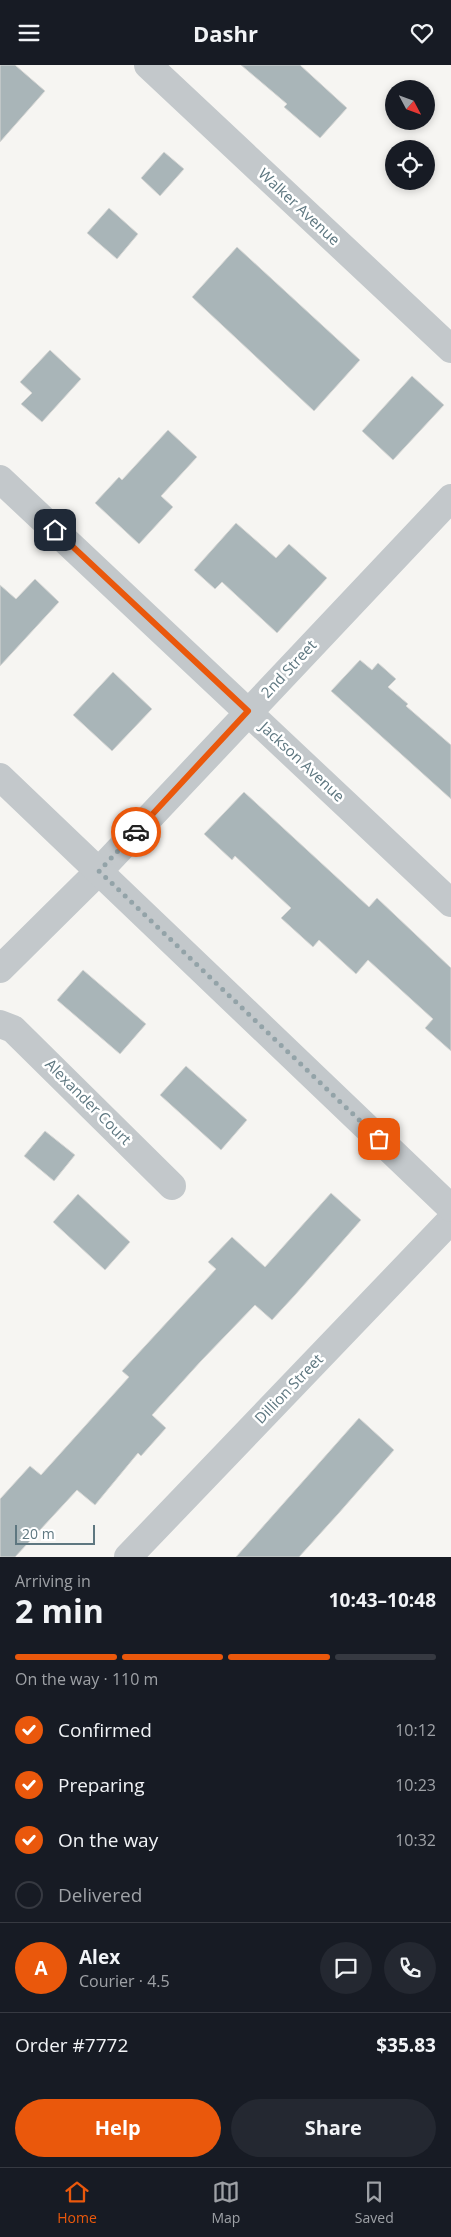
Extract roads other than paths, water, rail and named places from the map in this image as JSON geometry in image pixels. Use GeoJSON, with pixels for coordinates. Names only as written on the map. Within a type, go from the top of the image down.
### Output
{"type":"FeatureCollection","features":[{"type":"Feature","properties":{"kind":"street","name":"Walker Avenue"},"geometry":{"type":"LineString","coordinates":[[148,65],[451,349]]}},
{"type":"Feature","properties":{"kind":"street","name":"Jackson Avenue"},"geometry":{"type":"LineString","coordinates":[[0,479],[451,903]]}},
{"type":"Feature","properties":{"kind":"street","name":"2nd Street"},"geometry":{"type":"LineString","coordinates":[[0,969],[99,871],[451,498]]}},
{"type":"Feature","properties":{"kind":"street"},"geometry":{"type":"LineString","coordinates":[[0,777],[451,1208]]}},
{"type":"Feature","properties":{"kind":"street","name":"Alexander Court"},"geometry":{"type":"LineString","coordinates":[[0,1024],[13,1029],[172,1186]]}},
{"type":"Feature","properties":{"kind":"street","name":"Dillion Street"},"geometry":{"type":"LineString","coordinates":[[128,1557],[451,1220]]}}]}
